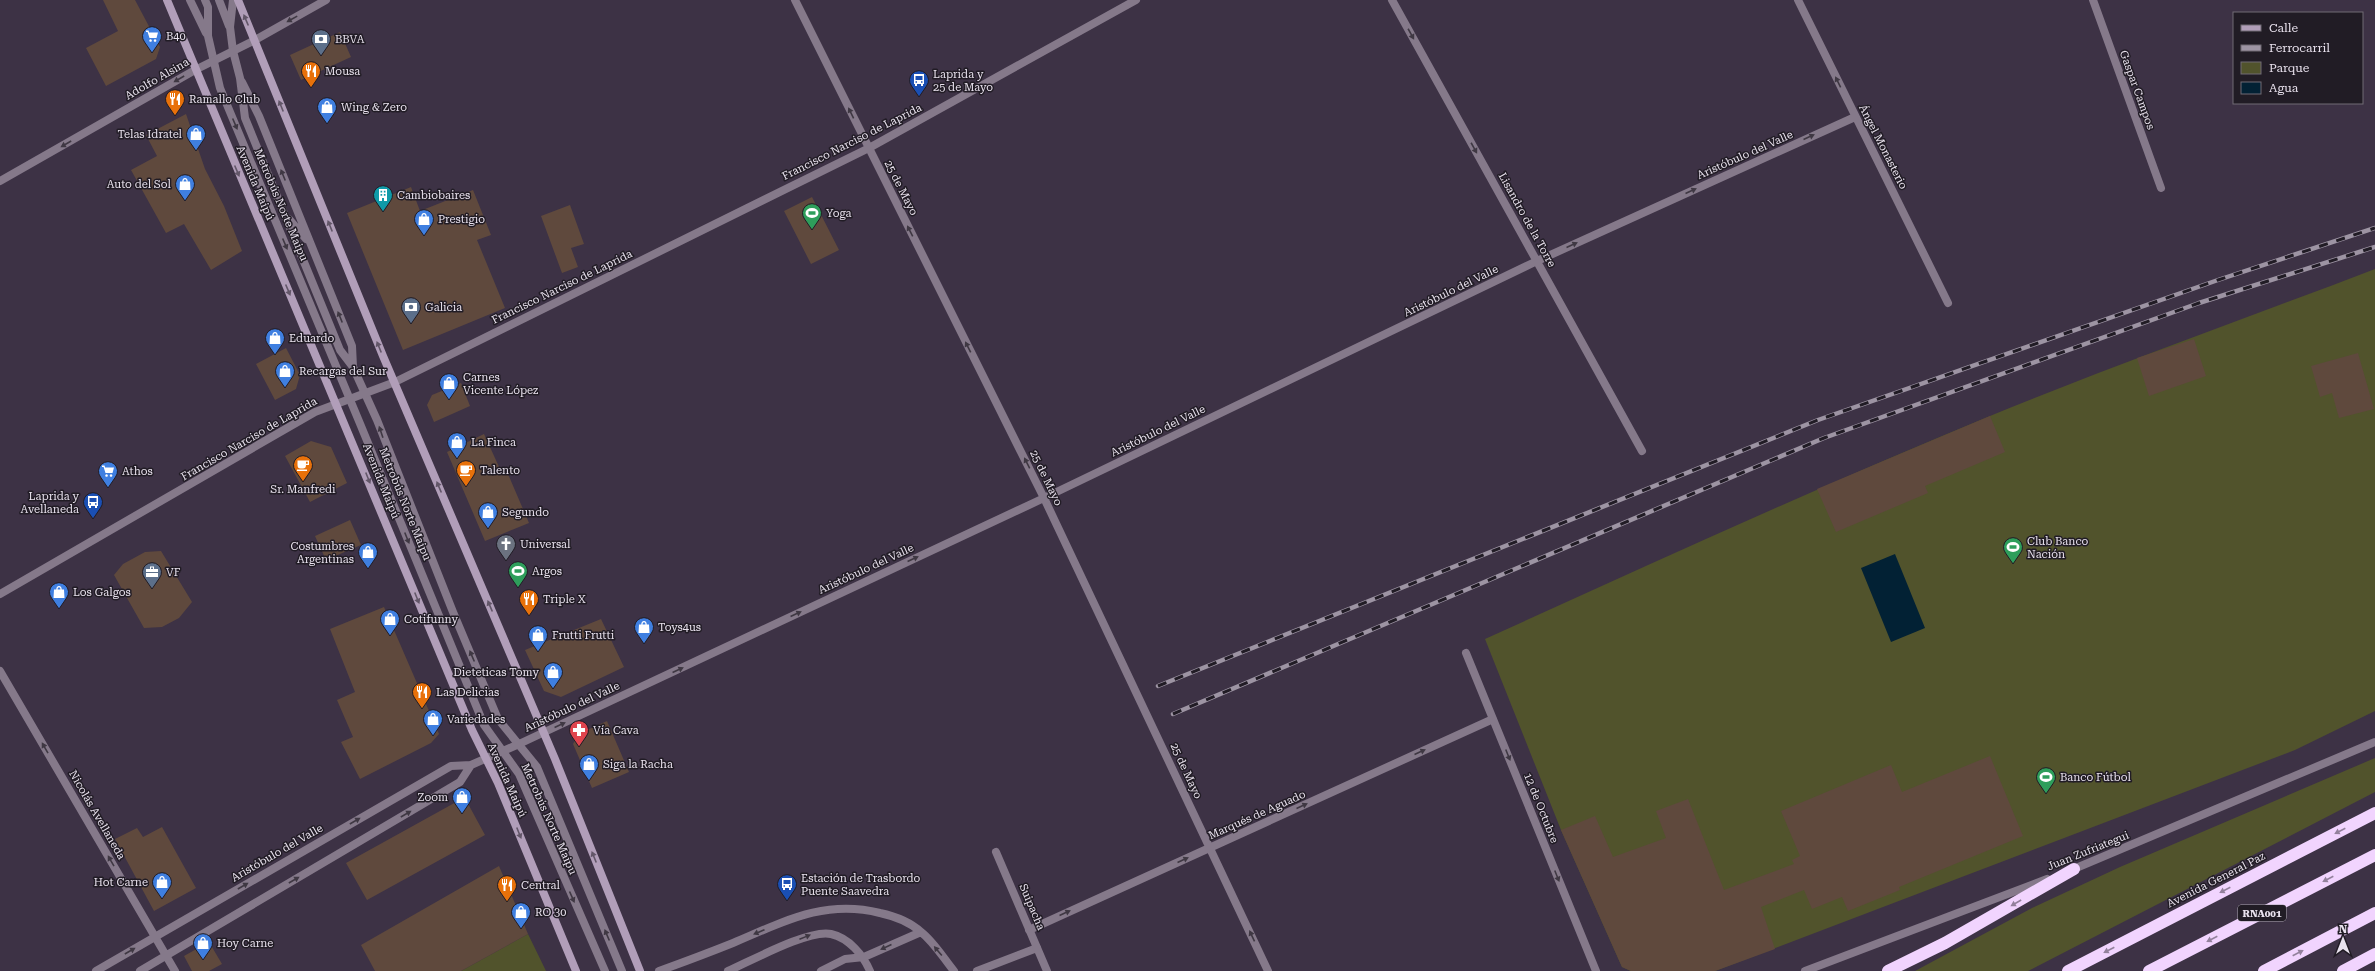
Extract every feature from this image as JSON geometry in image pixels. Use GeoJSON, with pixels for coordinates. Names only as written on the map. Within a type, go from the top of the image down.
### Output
{"type":"FeatureCollection","features":[{"type":"Feature","properties":{"kind":"highway","name":"Avenida General Paz"},"geometry":{"type":"LineString","coordinates":[[2068,971],[2375,813]]}},
{"type":"Feature","properties":{"kind":"highway","name":"RNA001"},"geometry":{"type":"LineString","coordinates":[[2149,971],[2375,855]]}},
{"type":"Feature","properties":{"kind":"highway"},"geometry":{"type":"LineString","coordinates":[[1888,971],[1945,943],[2074,869]]}},
{"type":"Feature","properties":{"kind":"highway"},"geometry":{"type":"LineString","coordinates":[[2264,971],[2375,913]]}},
{"type":"Feature","properties":{"kind":"highway"},"geometry":{"type":"LineString","coordinates":[[2343,971],[2375,954]]}},
{"type":"Feature","properties":{"kind":"main road","name":"Avenida Maipú"},"geometry":{"type":"LineString","coordinates":[[167,0],[472,730],[487,759],[576,971]]}},
{"type":"Feature","properties":{"kind":"main road"},"geometry":{"type":"LineString","coordinates":[[238,0],[395,382],[544,732],[640,971]]}},
{"type":"Feature","properties":{"kind":"street","name":"Metrobús Norte Maipu"},"geometry":{"type":"LineString","coordinates":[[190,0],[208,36]]}},
{"type":"Feature","properties":{"kind":"street","name":"Metrobús Norte Maipu"},"geometry":{"type":"LineString","coordinates":[[206,0],[208,8],[208,36],[220,88],[484,725],[519,774],[604,971]]}},
{"type":"Feature","properties":{"kind":"street","name":"Metrobús Norte Maipu"},"geometry":{"type":"LineString","coordinates":[[219,0],[230,27]]}},
{"type":"Feature","properties":{"kind":"street","name":"Metrobús Norte Maipu"},"geometry":{"type":"LineString","coordinates":[[233,0],[230,27],[233,51],[240,78],[245,118],[340,350],[353,368],[377,420],[398,476],[498,719],[537,767],[622,971]]}},
{"type":"Feature","properties":{"kind":"street","name":"Adolfo Alsina"},"geometry":{"type":"LineString","coordinates":[[0,181],[195,70],[255,40],[326,0]]}},
{"type":"Feature","properties":{"kind":"street","name":"25 de Mayo"},"geometry":{"type":"LineString","coordinates":[[795,0],[1044,498],[1268,971]]}},
{"type":"Feature","properties":{"kind":"street","name":"Francisco Narciso de Laprida"},"geometry":{"type":"LineString","coordinates":[[0,594],[315,412],[395,382],[869,148],[1136,0]]}},
{"type":"Feature","properties":{"kind":"street","name":"Lisandro de la Torre"},"geometry":{"type":"LineString","coordinates":[[1392,0],[1642,451]]}},
{"type":"Feature","properties":{"kind":"street","name":"Ángel Monasterio"},"geometry":{"type":"LineString","coordinates":[[1798,0],[1948,303]]}},
{"type":"Feature","properties":{"kind":"street","name":"Gaspar Campos"},"geometry":{"type":"LineString","coordinates":[[2093,0],[2161,188]]}},
{"type":"Feature","properties":{"kind":"street","name":"Metrobús Norte Maipu"},"geometry":{"type":"LineString","coordinates":[[240,78],[259,116],[352,346],[353,368]]}},
{"type":"Feature","properties":{"kind":"street","name":"Aristóbulo del Valle"},"geometry":{"type":"LineString","coordinates":[[96,971],[451,766],[471,765],[487,759],[1044,498],[1537,261],[1855,116]]}},
{"type":"Feature","properties":{"kind":"street","name":"Metrobús Norte Maipu"},"geometry":{"type":"LineString","coordinates":[[298,211],[301,254]]}},
{"type":"Feature","properties":{"kind":"street"},"geometry":{"type":"LineString","coordinates":[[285,215],[300,231],[312,248]]}},
{"type":"Feature","properties":{"kind":"street","name":"12 de Octubre"},"geometry":{"type":"LineString","coordinates":[[1466,653],[1596,971]]}},
{"type":"Feature","properties":{"kind":"street","name":"Nicolás Avellaneda"},"geometry":{"type":"LineString","coordinates":[[0,671],[156,936],[175,971]]}},
{"type":"Feature","properties":{"kind":"street","name":"Marqués de Aguado"},"geometry":{"type":"LineString","coordinates":[[1029,930],[1493,719]]}},
{"type":"Feature","properties":{"kind":"street","name":"Juan Zufriategui"},"geometry":{"type":"LineString","coordinates":[[1805,971],[2074,869],[2375,742]]}},
{"type":"Feature","properties":{"kind":"street"},"geometry":{"type":"LineString","coordinates":[[140,971],[460,782],[471,765]]}},
{"type":"Feature","properties":{"kind":"street","name":"Suipacha"},"geometry":{"type":"LineString","coordinates":[[996,852],[1047,971]]}},
{"type":"Feature","properties":{"kind":"street"},"geometry":{"type":"LineString","coordinates":[[659,971],[711,952],[795,917],[821,909],[862,908],[894,916],[921,932],[954,971]]}},
{"type":"Feature","properties":{"kind":"street"},"geometry":{"type":"LineString","coordinates":[[821,971],[845,959],[864,957],[921,932]]}},
{"type":"Feature","properties":{"kind":"street"},"geometry":{"type":"LineString","coordinates":[[728,971],[810,935],[831,934],[849,944],[864,957],[870,971]]}},
{"type":"Feature","properties":{"kind":"street"},"geometry":{"type":"LineString","coordinates":[[977,971],[1037,948]]}},
{"type":"Feature","properties":{"kind":"green space","name":"Club Banco Nación"},"geometry":{"type":"Polygon","coordinates":[[[2375,269],[2375,711],[2295,750],[1715,971],[1631,971],[1622,967],[1561,830],[1485,639],[1800,497],[1990,416],[2375,269]]]}},
{"type":"Feature","properties":{"kind":"green space"},"geometry":{"type":"Polygon","coordinates":[[[2375,758],[2375,792],[2028,971],[1915,971],[2032,908],[2120,867],[2375,758]]]}},
{"type":"Feature","properties":{"kind":"green space"},"geometry":{"type":"Polygon","coordinates":[[[528,934],[546,971],[461,971],[528,934]]]}},
{"type":"Feature","properties":{"kind":"water"},"geometry":{"type":"Polygon","coordinates":[[[1895,554],[1925,628],[1891,642],[1861,568],[1895,554]]]}},
{"type":"Feature","properties":{"kind":"building"},"geometry":{"type":"Polygon","coordinates":[[[103,0],[135,0],[160,47],[156,59],[106,86],[86,48],[118,31],[103,0]]]}},
{"type":"Feature","properties":{"kind":"building","name":"BBVA"},"geometry":{"type":"Polygon","coordinates":[[[340,32],[351,57],[301,80],[290,55],[340,32]]]}},
{"type":"Feature","properties":{"kind":"building"},"geometry":{"type":"Polygon","coordinates":[[[186,114],[205,169],[224,206],[242,251],[211,270],[184,224],[166,233],[131,170],[157,156],[146,135],[186,114]]]}},
{"type":"Feature","properties":{"kind":"building"},"geometry":{"type":"Polygon","coordinates":[[[411,187],[420,211],[473,190],[491,235],[477,240],[505,308],[403,350],[347,213],[411,187]]]}},
{"type":"Feature","properties":{"kind":"building","name":"Yoga"},"geometry":{"type":"Polygon","coordinates":[[[812,197],[839,250],[811,264],[784,211],[812,197]]]}},
{"type":"Feature","properties":{"kind":"building"},"geometry":{"type":"Polygon","coordinates":[[[570,205],[584,244],[571,248],[578,267],[562,273],[541,216],[570,205]]]}},
{"type":"Feature","properties":{"kind":"building"},"geometry":{"type":"Polygon","coordinates":[[[2194,339],[2206,376],[2149,396],[2137,358],[2194,339]]]}},
{"type":"Feature","properties":{"kind":"building"},"geometry":{"type":"Polygon","coordinates":[[[286,348],[300,375],[296,389],[275,400],[256,364],[286,348]]]}},
{"type":"Feature","properties":{"kind":"building"},"geometry":{"type":"Polygon","coordinates":[[[2358,353],[2374,409],[2339,418],[2332,393],[2320,397],[2311,366],[2358,353]]]}},
{"type":"Feature","properties":{"kind":"building","name":"Carnes Vicente López"},"geometry":{"type":"Polygon","coordinates":[[[461,383],[470,406],[434,422],[427,405],[432,395],[461,383]]]}},
{"type":"Feature","properties":{"kind":"building"},"geometry":{"type":"Polygon","coordinates":[[[1990,416],[2005,452],[1925,486],[1928,493],[1836,532],[1817,489],[1990,416]]]}},
{"type":"Feature","properties":{"kind":"building"},"geometry":{"type":"Polygon","coordinates":[[[484,434],[500,469],[505,467],[529,523],[485,541],[447,452],[484,434]]]}},
{"type":"Feature","properties":{"kind":"building"},"geometry":{"type":"Polygon","coordinates":[[[311,441],[331,447],[347,483],[310,502],[285,456],[311,441]]]}},
{"type":"Feature","properties":{"kind":"building"},"geometry":{"type":"Polygon","coordinates":[[[350,520],[361,545],[326,560],[315,536],[350,520]]]}},
{"type":"Feature","properties":{"kind":"building","name":"VF"},"geometry":{"type":"Polygon","coordinates":[[[161,551],[192,602],[179,618],[162,627],[144,628],[114,575],[123,564],[145,552],[161,551]]]}},
{"type":"Feature","properties":{"kind":"building"},"geometry":{"type":"Polygon","coordinates":[[[384,607],[439,734],[431,743],[360,779],[341,742],[353,737],[337,700],[355,692],[330,629],[384,607]]]}},
{"type":"Feature","properties":{"kind":"building"},"geometry":{"type":"Polygon","coordinates":[[[601,619],[624,667],[561,697],[544,691],[525,650],[601,619]]]}},
{"type":"Feature","properties":{"kind":"building"},"geometry":{"type":"Polygon","coordinates":[[[607,721],[629,772],[592,788],[573,744],[578,734],[607,721]]]}},
{"type":"Feature","properties":{"kind":"building"},"geometry":{"type":"Polygon","coordinates":[[[1990,756],[2023,836],[1899,887],[1900,890],[1848,911],[1842,897],[1812,909],[1804,890],[1761,907],[1775,949],[1715,971],[1631,971],[1622,967],[1561,830],[1595,816],[1613,857],[1666,838],[1656,811],[1688,799],[1724,890],[1794,864],[1792,860],[1800,856],[1781,811],[1891,765],[1902,792],[1990,756]]]}},
{"type":"Feature","properties":{"kind":"building"},"geometry":{"type":"Polygon","coordinates":[[[466,800],[485,835],[367,900],[346,863],[458,801],[466,800]]]}},
{"type":"Feature","properties":{"kind":"building"},"geometry":{"type":"Polygon","coordinates":[[[162,827],[196,888],[154,911],[115,839],[137,828],[143,837],[162,827]]]}},
{"type":"Feature","properties":{"kind":"building"},"geometry":{"type":"Polygon","coordinates":[[[499,866],[528,934],[461,971],[375,971],[361,945],[499,866]]]}},
{"type":"Feature","properties":{"kind":"building","name":"Hoy Carne"},"geometry":{"type":"Polygon","coordinates":[[[209,942],[222,964],[209,971],[192,971],[184,956],[209,942]]]}},
{"type":"Feature","properties":{"kind":"railway"},"geometry":{"type":"LineString","coordinates":[[1158,686],[1818,420],[2218,280],[2375,228]]}},
{"type":"Feature","properties":{"kind":"railway"},"geometry":{"type":"LineString","coordinates":[[1173,714],[1824,438],[2199,303],[2375,247]]}},
{"type":"Feature","properties":{"kind":"place","name":"B40"},"geometry":{"type":"Point","coordinates":[152,53]}},
{"type":"Feature","properties":{"kind":"place","name":"BBVA"},"geometry":{"type":"Point","coordinates":[321,56]}},
{"type":"Feature","properties":{"kind":"place","name":"Mousa"},"geometry":{"type":"Point","coordinates":[311,88]}},
{"type":"Feature","properties":{"kind":"place","name":"Laprida y 25 de Mayo"},"geometry":{"type":"Point","coordinates":[919,97]}},
{"type":"Feature","properties":{"kind":"place","name":"Ramallo Club"},"geometry":{"type":"Point","coordinates":[175,116]}},
{"type":"Feature","properties":{"kind":"place","name":"Wing & Zero"},"geometry":{"type":"Point","coordinates":[327,124]}},
{"type":"Feature","properties":{"kind":"place","name":"Telas Idratel"},"geometry":{"type":"Point","coordinates":[196,151]}},
{"type":"Feature","properties":{"kind":"place","name":"Auto del Sol"},"geometry":{"type":"Point","coordinates":[185,201]}},
{"type":"Feature","properties":{"kind":"place","name":"Cambiobaires"},"geometry":{"type":"Point","coordinates":[383,212]}},
{"type":"Feature","properties":{"kind":"place","name":"Yoga"},"geometry":{"type":"Point","coordinates":[812,230]}},
{"type":"Feature","properties":{"kind":"place","name":"Prestigio"},"geometry":{"type":"Point","coordinates":[424,236]}},
{"type":"Feature","properties":{"kind":"place","name":"Galicia"},"geometry":{"type":"Point","coordinates":[411,324]}},
{"type":"Feature","properties":{"kind":"place","name":"Eduardo"},"geometry":{"type":"Point","coordinates":[275,355]}},
{"type":"Feature","properties":{"kind":"place","name":"Recargas del Sur"},"geometry":{"type":"Point","coordinates":[285,388]}},
{"type":"Feature","properties":{"kind":"place","name":"Carnes Vicente López"},"geometry":{"type":"Point","coordinates":[449,400]}},
{"type":"Feature","properties":{"kind":"place","name":"La Finca"},"geometry":{"type":"Point","coordinates":[457,459]}},
{"type":"Feature","properties":{"kind":"place","name":"Sr. Manfredi"},"geometry":{"type":"Point","coordinates":[303,482]}},
{"type":"Feature","properties":{"kind":"place","name":"Talento"},"geometry":{"type":"Point","coordinates":[466,487]}},
{"type":"Feature","properties":{"kind":"place","name":"Athos"},"geometry":{"type":"Point","coordinates":[108,488]}},
{"type":"Feature","properties":{"kind":"place","name":"Laprida y Avellaneda"},"geometry":{"type":"Point","coordinates":[93,519]}},
{"type":"Feature","properties":{"kind":"place","name":"Segundo"},"geometry":{"type":"Point","coordinates":[488,529]}},
{"type":"Feature","properties":{"kind":"place","name":"Universal"},"geometry":{"type":"Point","coordinates":[506,561]}},
{"type":"Feature","properties":{"kind":"place","name":"Club Banco Nación"},"geometry":{"type":"Point","coordinates":[2013,564]}},
{"type":"Feature","properties":{"kind":"place","name":"Costumbres Argentinas"},"geometry":{"type":"Point","coordinates":[368,569]}},
{"type":"Feature","properties":{"kind":"place","name":"Argos"},"geometry":{"type":"Point","coordinates":[518,588]}},
{"type":"Feature","properties":{"kind":"place","name":"VF"},"geometry":{"type":"Point","coordinates":[152,589]}},
{"type":"Feature","properties":{"kind":"place","name":"Los Galgos"},"geometry":{"type":"Point","coordinates":[59,609]}},
{"type":"Feature","properties":{"kind":"place","name":"Triple X"},"geometry":{"type":"Point","coordinates":[529,616]}},
{"type":"Feature","properties":{"kind":"place","name":"Cotifunny"},"geometry":{"type":"Point","coordinates":[390,636]}},
{"type":"Feature","properties":{"kind":"place","name":"Toys4us"},"geometry":{"type":"Point","coordinates":[644,644]}},
{"type":"Feature","properties":{"kind":"place","name":"Frutti Frutti"},"geometry":{"type":"Point","coordinates":[538,652]}},
{"type":"Feature","properties":{"kind":"place","name":"Dieteticas Tomy"},"geometry":{"type":"Point","coordinates":[553,689]}},
{"type":"Feature","properties":{"kind":"place","name":"Las Delicias"},"geometry":{"type":"Point","coordinates":[422,709]}},
{"type":"Feature","properties":{"kind":"place","name":"Variedades"},"geometry":{"type":"Point","coordinates":[433,736]}},
{"type":"Feature","properties":{"kind":"place","name":"Vía Cava"},"geometry":{"type":"Point","coordinates":[579,747]}},
{"type":"Feature","properties":{"kind":"place","name":"Siga la Racha"},"geometry":{"type":"Point","coordinates":[589,781]}},
{"type":"Feature","properties":{"kind":"place","name":"Banco Fútbol"},"geometry":{"type":"Point","coordinates":[2046,794]}},
{"type":"Feature","properties":{"kind":"place","name":"Zoom"},"geometry":{"type":"Point","coordinates":[462,814]}},
{"type":"Feature","properties":{"kind":"place","name":"Hot Carne"},"geometry":{"type":"Point","coordinates":[162,899]}},
{"type":"Feature","properties":{"kind":"place","name":"Estación de Trasbordo Puente Saavedra"},"geometry":{"type":"Point","coordinates":[787,901]}},
{"type":"Feature","properties":{"kind":"place","name":"Central"},"geometry":{"type":"Point","coordinates":[507,902]}},
{"type":"Feature","properties":{"kind":"place","name":"RO 30"},"geometry":{"type":"Point","coordinates":[521,929]}},
{"type":"Feature","properties":{"kind":"place","name":"Hoy Carne"},"geometry":{"type":"Point","coordinates":[203,960]}}]}
